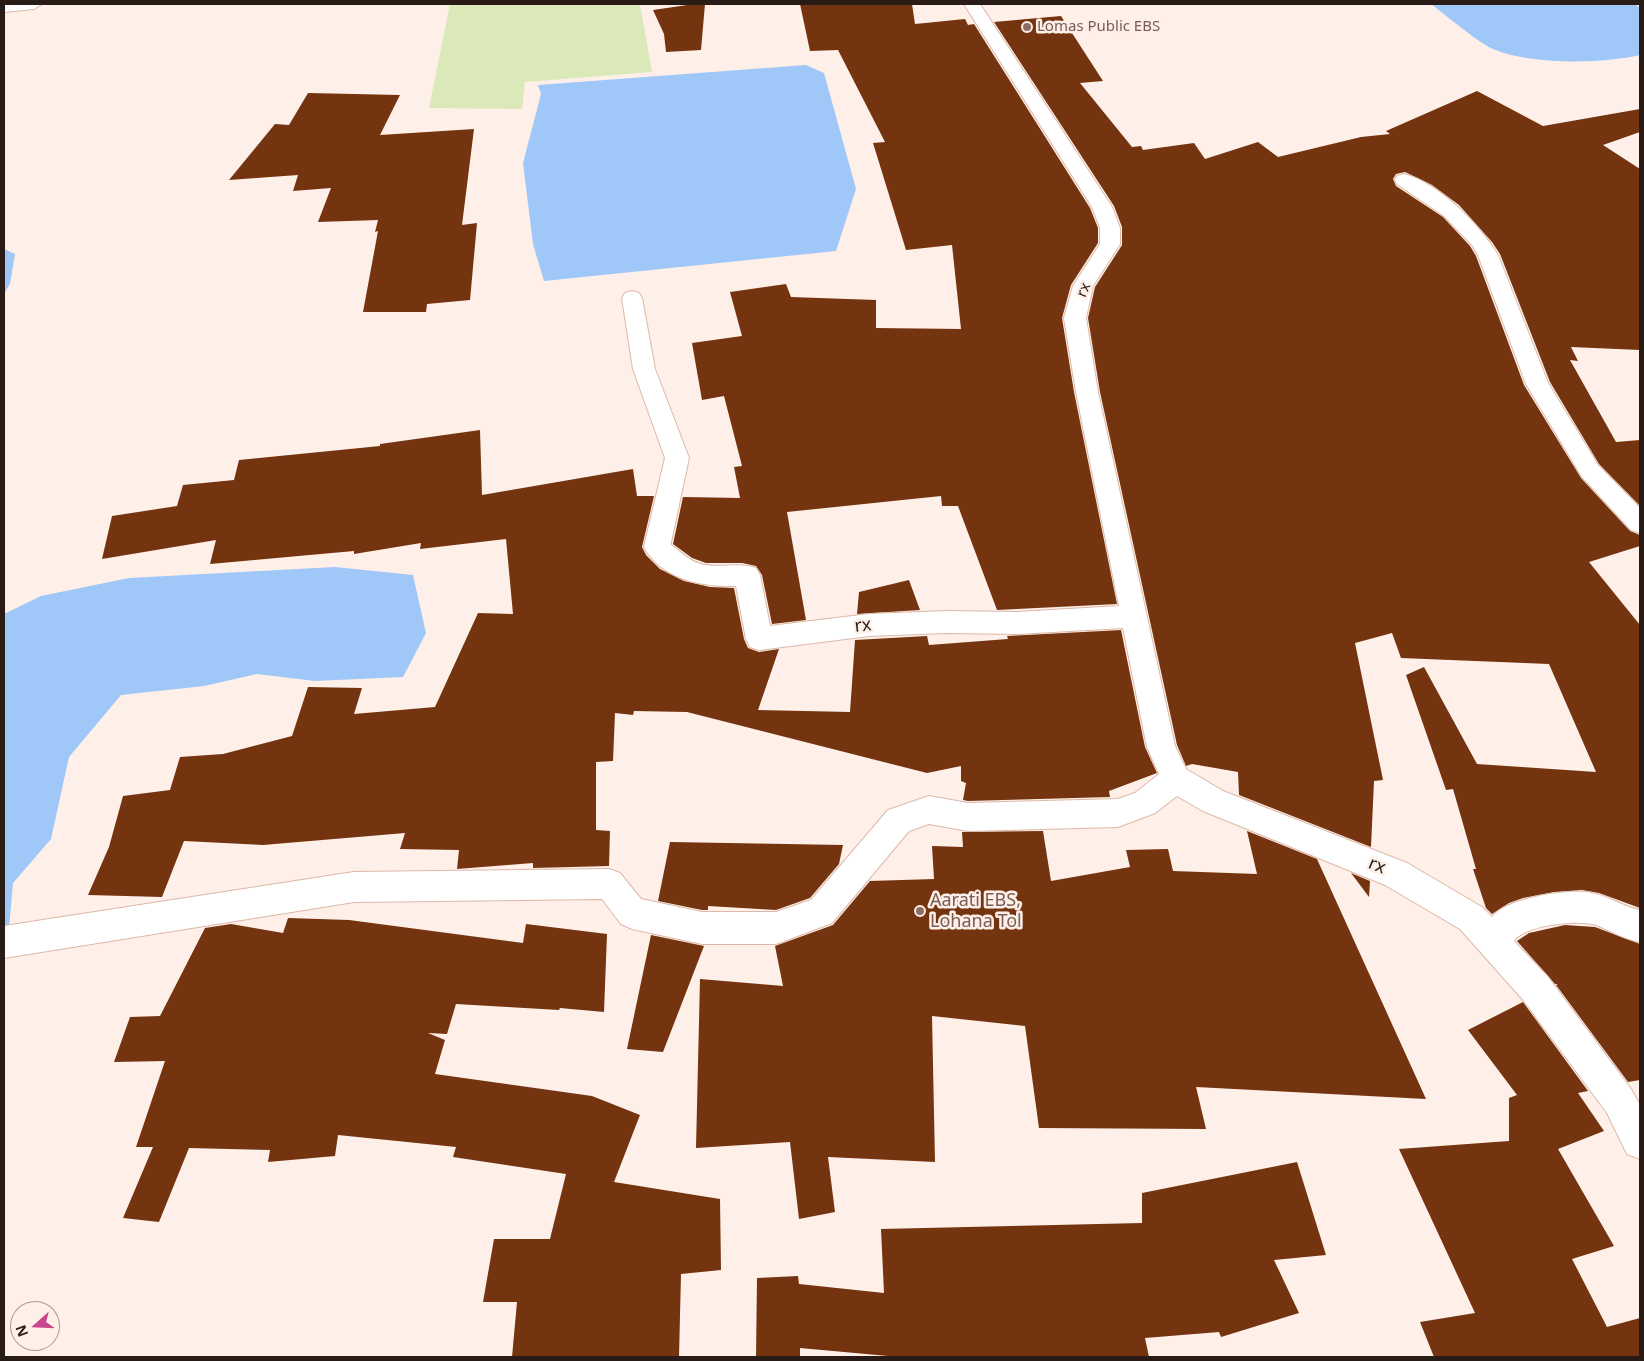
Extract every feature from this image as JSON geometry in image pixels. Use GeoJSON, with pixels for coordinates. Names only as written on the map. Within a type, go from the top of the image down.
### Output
{"type":"FeatureCollection","features":[{"type":"Feature","properties":{"kind":"street"},"geometry":{"type":"LineString","coordinates":[[4,7],[34,4]]}},
{"type":"Feature","properties":{"kind":"street","name":"rx"},"geometry":{"type":"LineString","coordinates":[[972,4],[1093,191],[1110,228],[1110,244],[1083,286],[1075,318],[1087,392],[1161,747],[1176,779],[1213,801],[1396,874],[1471,918],[1548,1005],[1619,1101],[1640,1141]]}},
{"type":"Feature","properties":{"kind":"street"},"geometry":{"type":"LineString","coordinates":[[1404,180],[1435,198],[1479,237],[1488,254],[1537,384],[1590,471],[1640,523]]}},
{"type":"Feature","properties":{"kind":"street","name":"rx"},"geometry":{"type":"LineString","coordinates":[[632,298],[644,369],[677,458],[657,547],[677,566],[706,577],[747,575],[758,639],[869,625],[946,622],[1016,623],[1133,616]]}},
{"type":"Feature","properties":{"kind":"street"},"geometry":{"type":"LineString","coordinates":[[4,942],[354,887],[610,884],[632,913],[702,928],[776,928],[821,912],[899,820],[929,810],[968,817],[1118,813],[1145,803],[1176,779]]}},
{"type":"Feature","properties":{"kind":"street"},"geometry":{"type":"LineString","coordinates":[[1496,944],[1508,924],[1557,908],[1590,908],[1626,925],[1640,926]]}},
{"type":"Feature","properties":{"kind":"green space"},"geometry":{"type":"Polygon","coordinates":[[[450,4],[640,4],[652,72],[525,82],[522,109],[429,108],[450,4]]]}},
{"type":"Feature","properties":{"kind":"water"},"geometry":{"type":"Polygon","coordinates":[[[1431,4],[1635,4],[1640,8],[1640,55],[1606,60],[1566,61],[1526,58],[1508,54],[1493,49],[1479,41],[1431,4]]]}},
{"type":"Feature","properties":{"kind":"water"},"geometry":{"type":"Polygon","coordinates":[[[806,65],[824,73],[856,189],[836,251],[544,281],[533,244],[523,163],[541,94],[538,85],[806,65]]]}},
{"type":"Feature","properties":{"kind":"water"},"geometry":{"type":"Polygon","coordinates":[[[4,249],[15,254],[10,284],[4,294],[4,249]]]}},
{"type":"Feature","properties":{"kind":"water"},"geometry":{"type":"Polygon","coordinates":[[[335,567],[413,575],[426,633],[403,677],[315,681],[257,674],[204,686],[121,695],[69,757],[51,839],[13,883],[9,928],[4,928],[4,614],[41,596],[129,578],[335,567]]]}},
{"type":"Feature","properties":{"kind":"building"},"geometry":{"type":"Polygon","coordinates":[[[705,4],[701,50],[666,52],[664,34],[653,10],[705,4]]]}},
{"type":"Feature","properties":{"kind":"building"},"geometry":{"type":"Polygon","coordinates":[[[800,4],[912,4],[915,24],[965,19],[968,25],[974,24],[1090,208],[1098,228],[1098,243],[1071,285],[1062,318],[1074,392],[1117,604],[997,610],[958,506],[942,506],[941,496],[787,512],[806,620],[772,624],[762,575],[756,566],[742,563],[706,563],[692,558],[673,544],[683,497],[740,498],[734,467],[742,466],[724,396],[702,400],[692,343],[742,336],[730,292],[786,284],[791,297],[876,300],[876,328],[961,329],[952,245],[906,250],[873,143],[885,142],[838,50],[810,51],[800,4]]]}},
{"type":"Feature","properties":{"kind":"building"},"geometry":{"type":"Polygon","coordinates":[[[1061,16],[1103,81],[1080,83],[1132,147],[1141,146],[1143,150],[1194,143],[1205,159],[1258,142],[1278,157],[1361,137],[1390,134],[1386,131],[1477,91],[1543,126],[1640,109],[1640,132],[1603,145],[1640,169],[1640,350],[1571,347],[1578,361],[1570,360],[1616,442],[1640,440],[1640,506],[1599,464],[1550,382],[1500,254],[1492,242],[1459,205],[1432,185],[1405,172],[1396,174],[1393,179],[1396,186],[1443,217],[1470,246],[1476,256],[1524,385],[1581,478],[1630,531],[1640,535],[1640,546],[1589,562],[1640,625],[1640,908],[1599,893],[1582,890],[1554,892],[1523,898],[1509,903],[1492,914],[1486,908],[1473,869],[1476,869],[1453,789],[1446,790],[1406,675],[1424,667],[1477,764],[1596,772],[1549,664],[1401,658],[1392,633],[1355,643],[1383,780],[1374,781],[1371,847],[1239,795],[1238,772],[1192,764],[1186,766],[1177,745],[1100,392],[1088,318],[1095,287],[1122,245],[1122,227],[1114,206],[994,22],[1061,16]]]}},
{"type":"Feature","properties":{"kind":"building"},"geometry":{"type":"Polygon","coordinates":[[[308,93],[400,95],[380,135],[474,129],[462,225],[477,223],[470,300],[427,304],[426,312],[363,312],[378,231],[375,232],[378,220],[318,222],[331,188],[293,191],[298,175],[229,180],[275,124],[289,125],[308,93]]]}},
{"type":"Feature","properties":{"kind":"building"},"geometry":{"type":"Polygon","coordinates":[[[480,430],[482,495],[633,469],[637,496],[654,496],[642,547],[646,555],[660,569],[684,581],[710,587],[734,588],[744,639],[748,648],[759,652],[779,649],[758,710],[850,712],[855,640],[927,636],[929,645],[1008,639],[1007,636],[1121,630],[1145,747],[1157,773],[1109,791],[1110,797],[968,801],[963,800],[966,783],[961,781],[961,766],[927,773],[687,712],[634,711],[633,715],[615,713],[613,761],[596,762],[596,830],[610,831],[609,866],[533,868],[533,863],[457,869],[459,850],[400,849],[405,833],[263,845],[184,841],[162,897],[88,895],[109,847],[123,796],[170,790],[180,757],[223,754],[292,736],[308,687],[362,688],[354,714],[435,707],[478,613],[513,614],[506,539],[420,549],[421,543],[354,554],[354,551],[210,564],[216,540],[102,559],[112,516],[177,506],[183,485],[234,480],[239,460],[380,446],[380,444],[480,430]]]}},
{"type":"Feature","properties":{"kind":"building"},"geometry":{"type":"Polygon","coordinates":[[[909,580],[920,610],[857,614],[859,592],[909,580]]]}},
{"type":"Feature","properties":{"kind":"building"},"geometry":{"type":"Polygon","coordinates":[[[1043,831],[1051,881],[1130,867],[1126,850],[1168,849],[1173,871],[1257,874],[1247,831],[1317,859],[1426,1099],[1196,1087],[1206,1129],[1039,1128],[1025,1026],[932,1016],[935,1162],[828,1157],[835,1212],[799,1219],[790,1142],[696,1148],[700,979],[783,986],[775,946],[833,925],[870,881],[934,879],[932,846],[963,847],[962,832],[1043,831]]]}},
{"type":"Feature","properties":{"kind":"building"},"geometry":{"type":"Polygon","coordinates":[[[670,842],[843,845],[839,864],[810,898],[776,910],[708,906],[708,910],[702,910],[658,901],[670,842]]]}},
{"type":"Feature","properties":{"kind":"building"},"geometry":{"type":"Polygon","coordinates":[[[1351,873],[1370,881],[1369,897],[1351,873]]]}},
{"type":"Feature","properties":{"kind":"building"},"geometry":{"type":"Polygon","coordinates":[[[288,918],[349,920],[523,943],[526,924],[607,934],[604,1012],[560,1008],[559,1010],[456,1004],[447,1034],[428,1033],[445,1040],[435,1074],[592,1096],[640,1115],[614,1182],[720,1199],[721,1270],[681,1274],[679,1357],[512,1357],[517,1302],[483,1302],[494,1239],[550,1239],[566,1174],[453,1157],[456,1147],[338,1135],[335,1156],[268,1162],[270,1150],[189,1148],[159,1222],[123,1218],[153,1147],[136,1147],[165,1061],[114,1062],[130,1017],[160,1016],[205,928],[231,924],[283,933],[288,918]]]}},
{"type":"Feature","properties":{"kind":"building"},"geometry":{"type":"Polygon","coordinates":[[[1565,925],[1595,927],[1640,944],[1640,1080],[1628,1082],[1556,985],[1558,984],[1555,984],[1517,941],[1529,933],[1565,925]]]}},
{"type":"Feature","properties":{"kind":"building"},"geometry":{"type":"Polygon","coordinates":[[[651,935],[704,946],[663,1052],[627,1049],[651,935]]]}},
{"type":"Feature","properties":{"kind":"building"},"geometry":{"type":"Polygon","coordinates":[[[1523,1002],[1588,1091],[1578,1093],[1604,1131],[1558,1149],[1614,1246],[1572,1259],[1607,1327],[1640,1318],[1640,1357],[1434,1357],[1420,1322],[1475,1313],[1399,1149],[1509,1141],[1509,1098],[1517,1095],[1468,1030],[1523,1002]]]}},
{"type":"Feature","properties":{"kind":"building"},"geometry":{"type":"Polygon","coordinates":[[[1297,1162],[1326,1255],[1274,1260],[1299,1313],[1221,1337],[1219,1332],[1145,1338],[1149,1357],[899,1357],[800,1348],[800,1357],[756,1357],[757,1278],[798,1276],[799,1284],[884,1293],[881,1229],[1142,1223],[1142,1193],[1297,1162]]]}},
{"type":"Feature","properties":{"kind":"place","name":"Lomas Public EBS"},"geometry":{"type":"Point","coordinates":[1027,27]}},
{"type":"Feature","properties":{"kind":"place","name":"Aarati EBS, Lohana Tol"},"geometry":{"type":"Point","coordinates":[920,911]}}]}
